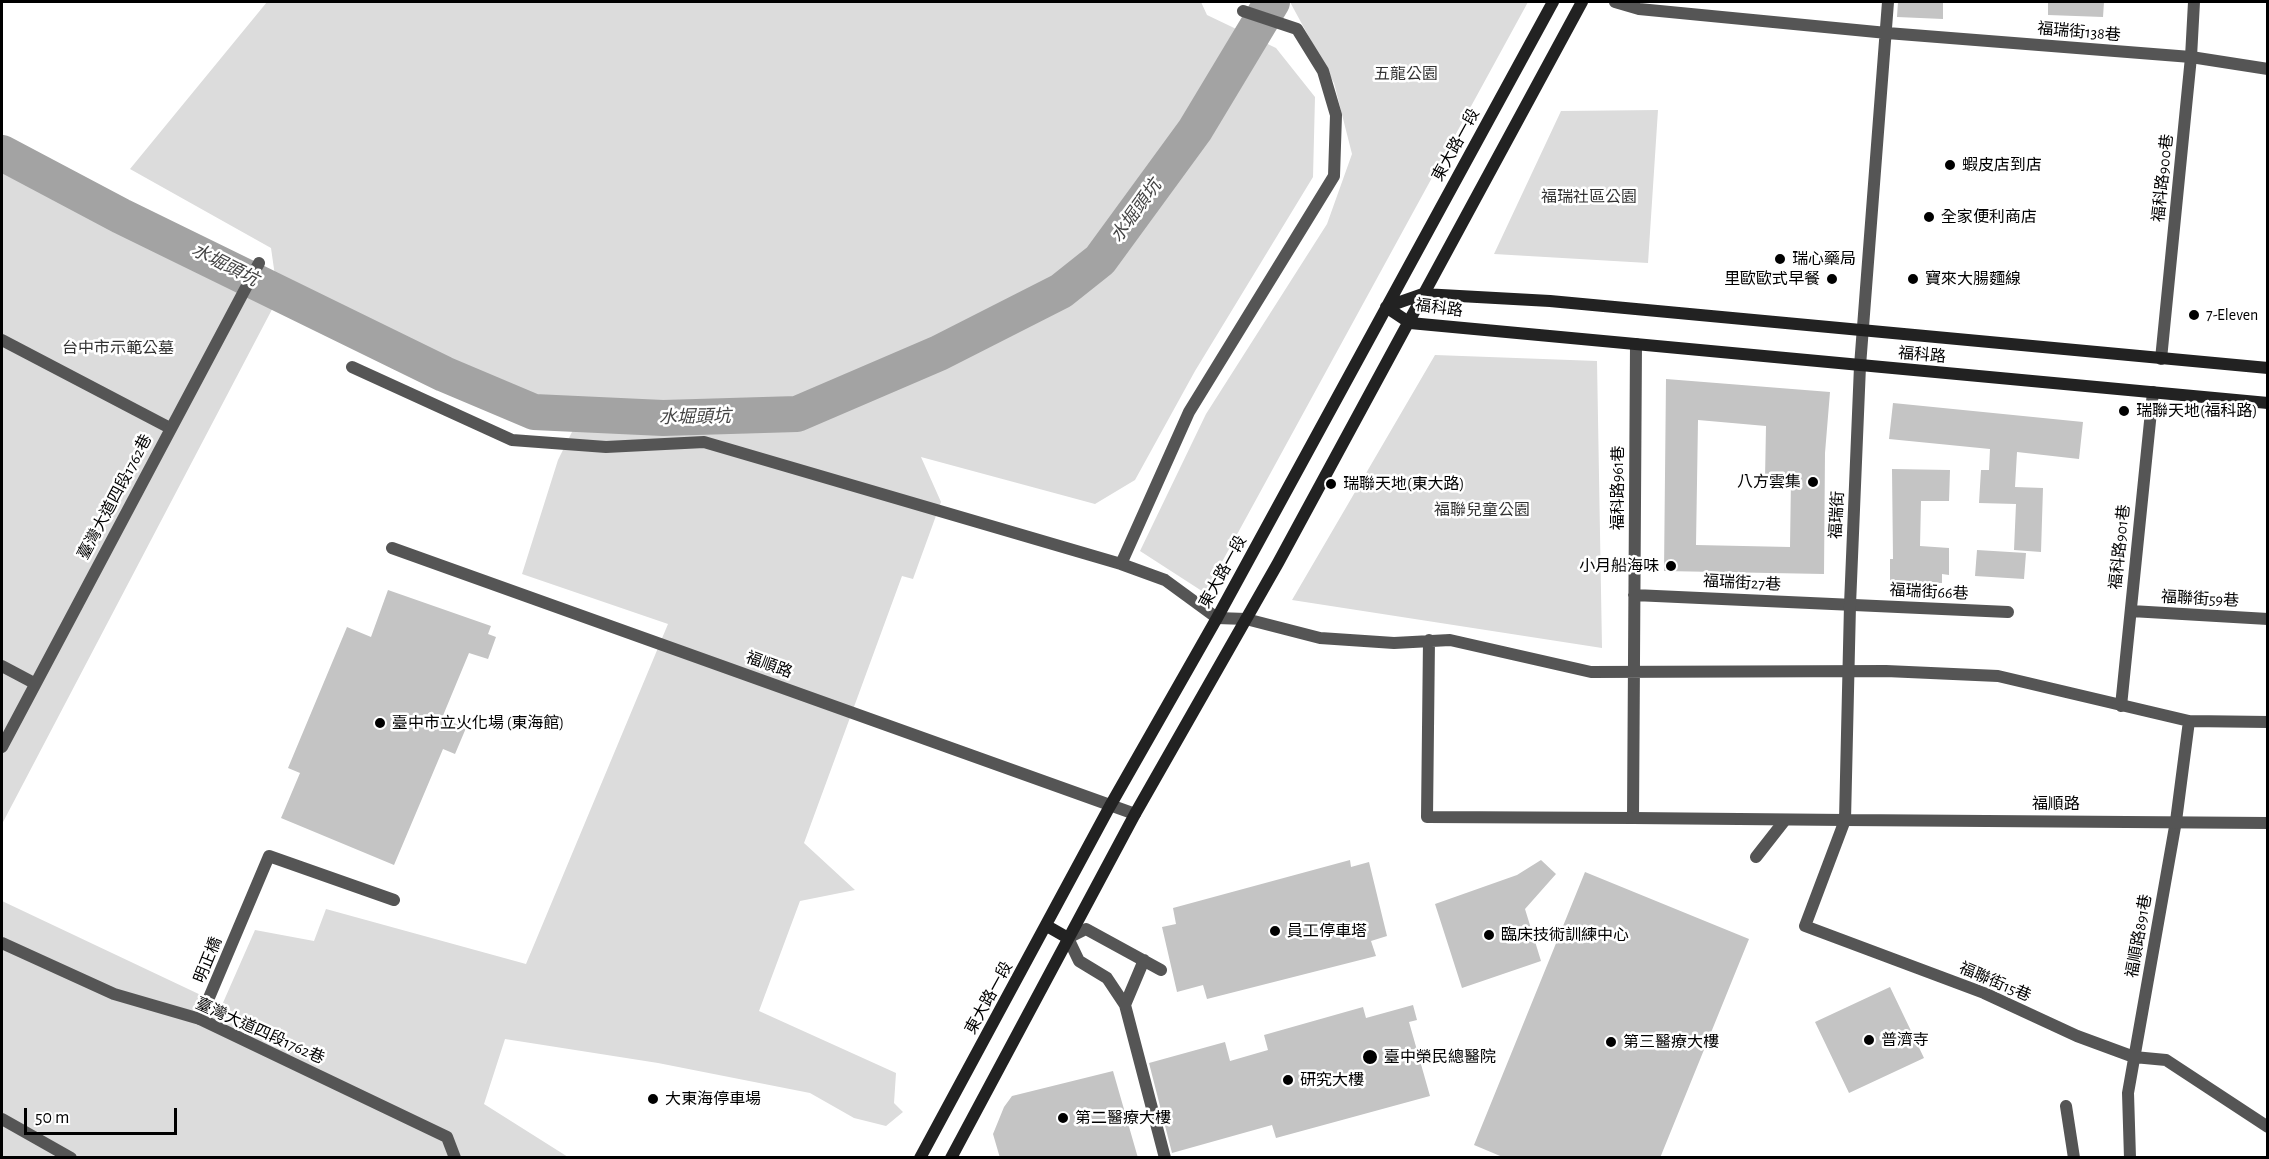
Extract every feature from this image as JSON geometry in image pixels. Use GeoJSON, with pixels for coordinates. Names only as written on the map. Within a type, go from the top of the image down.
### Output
{"type":"FeatureCollection","features":[{"type":"Feature","properties":{"kind":"street","name":"東大路一段"},"geometry":{"type":"LineString","coordinates":[[920,1158],[1110,806],[1217,618],[1553,2]]}},
{"type":"Feature","properties":{"kind":"street"},"geometry":{"type":"LineString","coordinates":[[951,1158],[1135,814],[1410,323],[1423,294],[1582,2]]}},
{"type":"Feature","properties":{"kind":"street","name":"福瑞街138巷"},"geometry":{"type":"LineString","coordinates":[[1615,2],[1639,9],[1887,33],[2191,57],[2268,69]]}},
{"type":"Feature","properties":{"kind":"street","name":"福瑞街"},"geometry":{"type":"LineString","coordinates":[[1845,820],[1850,605],[1860,366],[1888,2]]}},
{"type":"Feature","properties":{"kind":"street","name":"福科路900巷"},"geometry":{"type":"LineString","coordinates":[[2161,358],[2191,57],[2194,2]]}},
{"type":"Feature","properties":{"kind":"street"},"geometry":{"type":"LineString","coordinates":[[1121,564],[1190,412],[1334,176],[1336,115],[1323,71],[1297,29],[1242,11]]}},
{"type":"Feature","properties":{"kind":"street","name":"臺灣大道四段1762巷"},"geometry":{"type":"LineString","coordinates":[[2,747],[259,263]]}},
{"type":"Feature","properties":{"kind":"street","name":"福科路"},"geometry":{"type":"LineString","coordinates":[[1386,308],[1423,294],[1550,301],[2268,368]]}},
{"type":"Feature","properties":{"kind":"street","name":"福科路"},"geometry":{"type":"LineString","coordinates":[[1386,308],[1410,323],[2268,403]]}},
{"type":"Feature","properties":{"kind":"street"},"geometry":{"type":"LineString","coordinates":[[2,340],[170,428]]}},
{"type":"Feature","properties":{"kind":"street","name":"福科路961巷"},"geometry":{"type":"LineString","coordinates":[[1633,818],[1632,632],[1636,344]]}},
{"type":"Feature","properties":{"kind":"street"},"geometry":{"type":"LineString","coordinates":[[352,367],[512,440],[606,447],[704,442],[1121,564],[1165,580],[1217,618],[1246,619],[1320,638],[1395,643],[1450,640],[1592,672],[1886,671],[1998,676],[2189,725],[2268,722]]}},
{"type":"Feature","properties":{"kind":"street","name":"福科路901巷"},"geometry":{"type":"LineString","coordinates":[[2121,706],[2153,392]]}},
{"type":"Feature","properties":{"kind":"street","name":"福順路"},"geometry":{"type":"LineString","coordinates":[[392,548],[1135,814]]}},
{"type":"Feature","properties":{"kind":"street","name":"福瑞街27巷"},"geometry":{"type":"LineString","coordinates":[[1634,595],[1850,605]]}},
{"type":"Feature","properties":{"kind":"street","name":"福瑞街66巷"},"geometry":{"type":"LineString","coordinates":[[1850,605],[2008,612]]}},
{"type":"Feature","properties":{"kind":"street","name":"福聯街59巷"},"geometry":{"type":"LineString","coordinates":[[2131,611],[2268,620]]}},
{"type":"Feature","properties":{"kind":"street"},"geometry":{"type":"LineString","coordinates":[[1429,640],[1427,817],[1845,820]]}},
{"type":"Feature","properties":{"kind":"street"},"geometry":{"type":"LineString","coordinates":[[2,666],[34,683]]}},
{"type":"Feature","properties":{"kind":"street","name":"福順路891巷"},"geometry":{"type":"LineString","coordinates":[[2130,1158],[2128,1093],[2176,821],[2189,725]]}},
{"type":"Feature","properties":{"kind":"street"},"geometry":{"type":"LineString","coordinates":[[1756,857],[1785,820]]}},
{"type":"Feature","properties":{"kind":"street","name":"福順路"},"geometry":{"type":"LineString","coordinates":[[1845,820],[2268,823]]}},
{"type":"Feature","properties":{"kind":"street","name":"福聯街15巷"},"geometry":{"type":"LineString","coordinates":[[1845,820],[1805,926],[1984,993],[2077,1036],[2134,1057],[2166,1060],[2268,1127]]}},
{"type":"Feature","properties":{"kind":"street","name":"明正橋"},"geometry":{"type":"LineString","coordinates":[[200,1019],[268,856],[394,900]]}},
{"type":"Feature","properties":{"kind":"street"},"geometry":{"type":"LineString","coordinates":[[1047,926],[1068,938],[1079,961],[1107,978],[1125,1005],[1165,1158]]}},
{"type":"Feature","properties":{"kind":"street"},"geometry":{"type":"LineString","coordinates":[[1068,938],[1086,929],[1161,969]]}},
{"type":"Feature","properties":{"kind":"street","name":"臺灣大道四段1762巷"},"geometry":{"type":"LineString","coordinates":[[2,943],[114,993],[200,1019],[447,1137],[454,1158]]}},
{"type":"Feature","properties":{"kind":"street"},"geometry":{"type":"LineString","coordinates":[[1125,1005],[1144,960]]}},
{"type":"Feature","properties":{"kind":"street"},"geometry":{"type":"LineString","coordinates":[[2066,1106],[2074,1158]]}},
{"type":"Feature","properties":{"kind":"street"},"geometry":{"type":"LineString","coordinates":[[2,1119],[71,1158]]}},
{"type":"Feature","properties":{"kind":"green space","name":"台中市示範公墓"},"geometry":{"type":"Polygon","coordinates":[[[267,2],[1201,2],[1207,15],[1276,48],[1315,97],[1313,177],[1195,371],[1135,480],[1095,504],[921,457],[941,502],[913,579],[902,576],[804,843],[855,890],[800,901],[759,1011],[896,1073],[894,1103],[903,1112],[886,1126],[854,1118],[810,1093],[658,1063],[505,1039],[484,1104],[568,1157],[2,1157],[2,901],[222,1005],[255,930],[314,941],[326,909],[526,964],[668,624],[522,574],[558,460],[575,426],[518,414],[393,369],[278,298],[2,824],[2,159],[119,220],[221,265],[278,297],[271,248],[130,169],[267,2]]]}},
{"type":"Feature","properties":{"kind":"green space","name":"五龍公園"},"geometry":{"type":"Polygon","coordinates":[[[1290,2],[1528,2],[1205,593],[1140,551],[1206,414],[1327,224],[1352,154],[1334,83],[1290,2]]]}},
{"type":"Feature","properties":{"kind":"green space","name":"福瑞社區公園"},"geometry":{"type":"Polygon","coordinates":[[[1658,110],[1648,263],[1494,254],[1561,111],[1658,110]]]}},
{"type":"Feature","properties":{"kind":"green space","name":"福聯兒童公園"},"geometry":{"type":"Polygon","coordinates":[[[1435,355],[1597,361],[1602,648],[1292,600],[1435,355]]]}},
{"type":"Feature","properties":{"kind":"building"},"geometry":{"type":"Polygon","coordinates":[[[1898,2],[1943,2],[1943,19],[1897,17],[1898,2]]]}},
{"type":"Feature","properties":{"kind":"building"},"geometry":{"type":"Polygon","coordinates":[[[2048,2],[2104,2],[2103,17],[2048,15],[2048,2]]]}},
{"type":"Feature","properties":{"kind":"building"},"geometry":{"type":"Polygon","coordinates":[[[1666,379],[1830,392],[1825,453],[1824,574],[1664,571],[1666,379]],[[1698,420],[1696,545],[1790,547],[1791,480],[1765,479],[1766,426],[1698,420]]]}},
{"type":"Feature","properties":{"kind":"building"},"geometry":{"type":"Polygon","coordinates":[[[1893,403],[2083,422],[2079,459],[2017,452],[2015,487],[2043,488],[2041,552],[2014,550],[2016,504],[1979,503],[1981,470],[1989,470],[1990,449],[1889,439],[1893,403]]]}},
{"type":"Feature","properties":{"kind":"building"},"geometry":{"type":"Polygon","coordinates":[[[1892,469],[1950,470],[1949,501],[1921,501],[1920,546],[1949,548],[1949,575],[1942,574],[1942,583],[1890,582],[1890,559],[1893,559],[1892,469]]]}},
{"type":"Feature","properties":{"kind":"building"},"geometry":{"type":"Polygon","coordinates":[[[1977,550],[2026,553],[2024,579],[1975,576],[1977,550]]]}},
{"type":"Feature","properties":{"kind":"building","name":"臺中市立火化場 (東海館)"},"geometry":{"type":"Polygon","coordinates":[[[388,590],[491,626],[488,634],[496,637],[488,659],[469,653],[442,718],[466,728],[455,754],[443,749],[394,865],[281,818],[300,773],[288,768],[347,627],[371,637],[388,590]]]}},
{"type":"Feature","properties":{"kind":"building","name":"員工停車塔"},"geometry":{"type":"Polygon","coordinates":[[[1350,860],[1351,867],[1369,862],[1387,936],[1371,941],[1376,956],[1207,999],[1203,985],[1177,992],[1162,927],[1176,924],[1173,908],[1350,860]]]}},
{"type":"Feature","properties":{"kind":"building","name":"臨床技術訓練中心"},"geometry":{"type":"Polygon","coordinates":[[[1541,860],[1556,874],[1525,909],[1541,961],[1462,988],[1435,904],[1517,875],[1541,860]]]}},
{"type":"Feature","properties":{"kind":"building","name":"第三醫療大樓"},"geometry":{"type":"Polygon","coordinates":[[[1585,872],[1749,939],[1660,1158],[1505,1158],[1474,1145],[1585,872]]]}},
{"type":"Feature","properties":{"kind":"building","name":"普濟寺"},"geometry":{"type":"Polygon","coordinates":[[[1890,987],[1924,1058],[1849,1093],[1815,1022],[1890,987]]]}},
{"type":"Feature","properties":{"kind":"building","name":"研究大樓"},"geometry":{"type":"Polygon","coordinates":[[[1413,1005],[1417,1020],[1409,1022],[1430,1096],[1276,1138],[1272,1125],[1172,1153],[1149,1063],[1225,1042],[1230,1061],[1268,1050],[1264,1035],[1363,1007],[1366,1018],[1413,1005]]]}},
{"type":"Feature","properties":{"kind":"building","name":"第二醫療大樓"},"geometry":{"type":"Polygon","coordinates":[[[1113,1071],[1138,1158],[1000,1158],[993,1134],[1004,1107],[1012,1096],[1113,1071]]]}},
{"type":"Feature","properties":{"kind":"waterway","name":"水堀頭坑"},"geometry":{"type":"LineString","coordinates":[[2,153],[121,216],[444,374],[534,412],[663,418],[797,414],[939,353],[1061,291],[1100,260],[1195,130],[1272,2]]}},
{"type":"Feature","properties":{"kind":"place","name":"蝦皮店到店"},"geometry":{"type":"Point","coordinates":[1950,165]}},
{"type":"Feature","properties":{"kind":"place","name":"全家便利商店"},"geometry":{"type":"Point","coordinates":[1929,217]}},
{"type":"Feature","properties":{"kind":"place","name":"瑞心藥局"},"geometry":{"type":"Point","coordinates":[1780,259]}},
{"type":"Feature","properties":{"kind":"place","name":"里歐歐式早餐"},"geometry":{"type":"Point","coordinates":[1832,279]}},
{"type":"Feature","properties":{"kind":"place","name":"寶來大腸麵線"},"geometry":{"type":"Point","coordinates":[1913,279]}},
{"type":"Feature","properties":{"kind":"place","name":"7-Eleven"},"geometry":{"type":"Point","coordinates":[2194,315]}},
{"type":"Feature","properties":{"kind":"place","name":"瑞聯天地(福科路)"},"geometry":{"type":"Point","coordinates":[2124,411]}},
{"type":"Feature","properties":{"kind":"place","name":"八方雲集"},"geometry":{"type":"Point","coordinates":[1813,482]}},
{"type":"Feature","properties":{"kind":"place","name":"瑞聯天地(東大路)"},"geometry":{"type":"Point","coordinates":[1331,484]}},
{"type":"Feature","properties":{"kind":"place","name":"小月船海味"},"geometry":{"type":"Point","coordinates":[1671,566]}},
{"type":"Feature","properties":{"kind":"place","name":"臺中市立火化場 (東海館)"},"geometry":{"type":"Point","coordinates":[380,723]}},
{"type":"Feature","properties":{"kind":"place","name":"員工停車塔"},"geometry":{"type":"Point","coordinates":[1275,931]}},
{"type":"Feature","properties":{"kind":"place","name":"臨床技術訓練中心"},"geometry":{"type":"Point","coordinates":[1489,935]}},
{"type":"Feature","properties":{"kind":"place","name":"普濟寺"},"geometry":{"type":"Point","coordinates":[1869,1040]}},
{"type":"Feature","properties":{"kind":"place","name":"第三醫療大樓"},"geometry":{"type":"Point","coordinates":[1611,1042]}},
{"type":"Feature","properties":{"kind":"place","name":"臺中榮民總醫院"},"geometry":{"type":"Point","coordinates":[1370,1057]}},
{"type":"Feature","properties":{"kind":"place","name":"研究大樓"},"geometry":{"type":"Point","coordinates":[1288,1080]}},
{"type":"Feature","properties":{"kind":"place","name":"大東海停車場"},"geometry":{"type":"Point","coordinates":[653,1099]}},
{"type":"Feature","properties":{"kind":"place","name":"第二醫療大樓"},"geometry":{"type":"Point","coordinates":[1063,1118]}}]}
